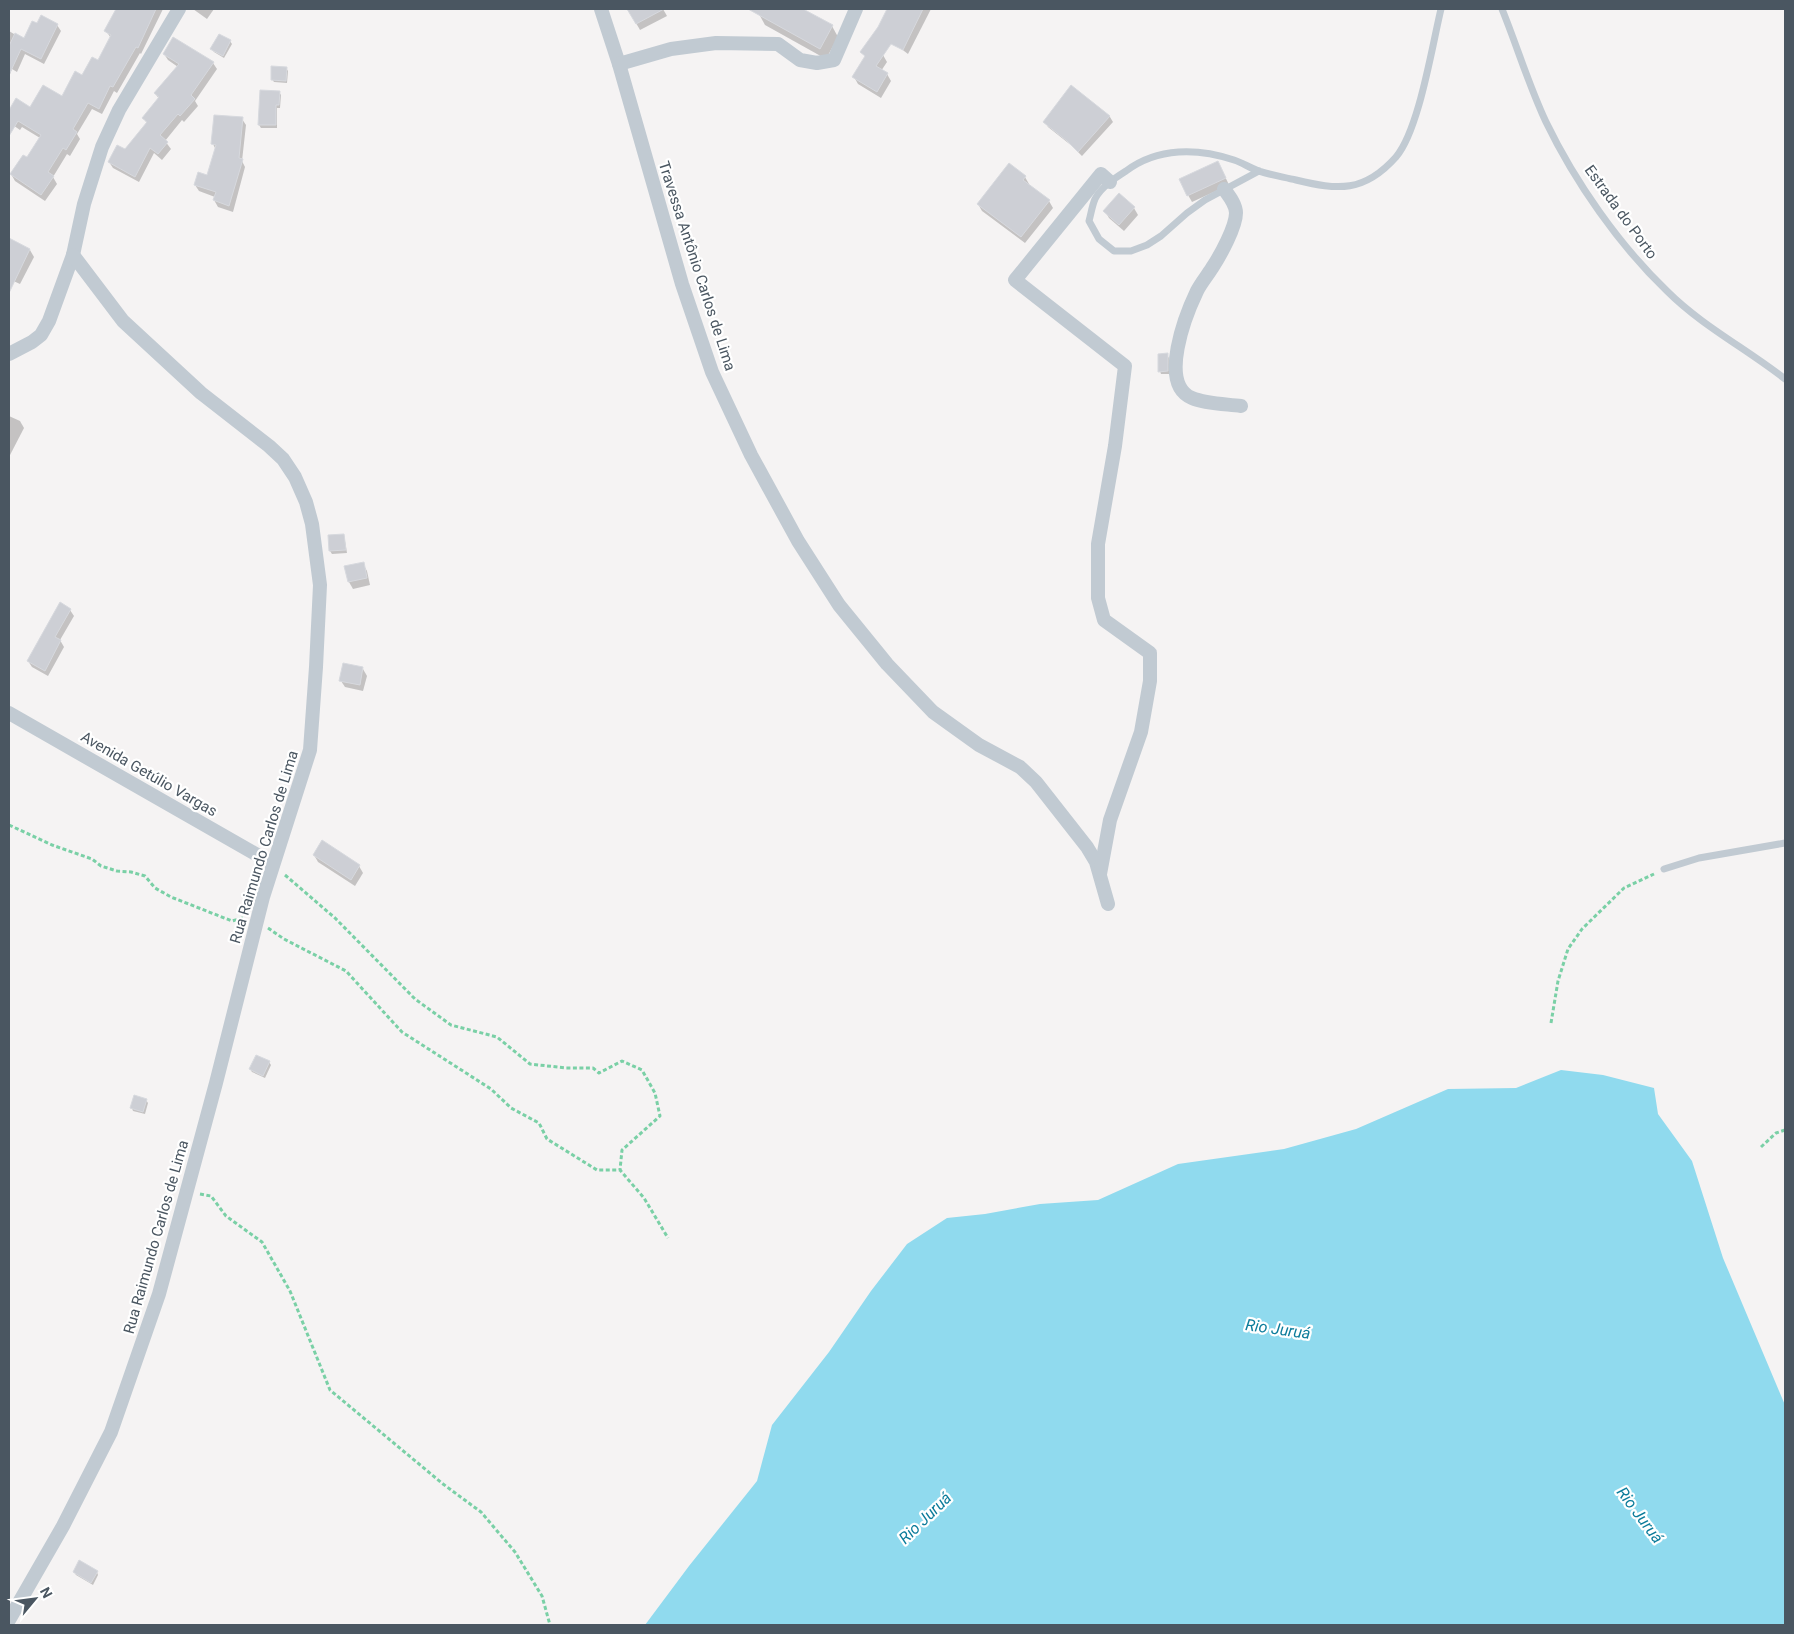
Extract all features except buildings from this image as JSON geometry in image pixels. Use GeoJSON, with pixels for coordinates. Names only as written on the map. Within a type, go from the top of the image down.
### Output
{"type":"FeatureCollection","features":[{"type":"Feature","properties":{"kind":"street"},"geometry":{"type":"LineString","coordinates":[[9,354],[41,335],[49,321],[73,256],[84,204],[102,147],[120,110],[179,9]]}},
{"type":"Feature","properties":{"kind":"street","name":"Travessa Antônio Carlos de Lima"},"geometry":{"type":"LineString","coordinates":[[601,9],[682,284],[712,372],[751,455],[798,541],[838,605],[887,664],[933,712],[979,745],[1020,767],[1036,782],[1087,847],[1096,862],[1108,904]]}},
{"type":"Feature","properties":{"kind":"street"},"geometry":{"type":"LineString","coordinates":[[618,64],[671,49],[716,43],[778,44],[800,60],[817,63],[834,60],[856,9]]}},
{"type":"Feature","properties":{"kind":"street"},"geometry":{"type":"LineString","coordinates":[[1100,874],[1110,820],[1141,732],[1150,681],[1150,652],[1104,620],[1098,598],[1098,544],[1115,446],[1125,366],[1015,280],[1101,174],[1110,182]]}},
{"type":"Feature","properties":{"kind":"street"},"geometry":{"type":"LineString","coordinates":[[1224,189],[1233,202],[1236,212],[1234,222],[1212,268],[1198,289],[1185,319],[1175,365],[1177,385],[1191,398],[1241,406]]}},
{"type":"Feature","properties":{"kind":"street","name":"Rua Raimundo Carlos de Lima"},"geometry":{"type":"LineString","coordinates":[[9,1620],[63,1526],[111,1432],[159,1294],[273,864],[310,750],[320,585],[312,524],[306,502],[295,477],[283,459],[201,393],[123,321],[73,256]]}},
{"type":"Feature","properties":{"kind":"street","name":"Avenida Getúlio Vargas"},"geometry":{"type":"LineString","coordinates":[[9,713],[273,864]]}},
{"type":"Feature","properties":{"kind":"lane"},"geometry":{"type":"LineString","coordinates":[[1259,171],[1205,200],[1161,236],[1147,245],[1132,251],[1114,252],[1099,239],[1088,221],[1096,198],[1110,182],[1149,157],[1180,151],[1204,152],[1236,160],[1259,171],[1322,186],[1350,187],[1370,179],[1397,156],[1407,137],[1419,104],[1440,9]]}},
{"type":"Feature","properties":{"kind":"lane","name":"Estrada do Porto"},"geometry":{"type":"LineString","coordinates":[[1502,9],[1546,121],[1587,191],[1634,257],[1682,305],[1720,335],[1784,377]]}},
{"type":"Feature","properties":{"kind":"lane"},"geometry":{"type":"LineString","coordinates":[[1664,869],[1699,858],[1785,843]]}},
{"type":"Feature","properties":{"kind":"path"},"geometry":{"type":"LineString","coordinates":[[9,825],[52,845],[92,859],[102,866],[145,876],[155,888],[232,921],[246,917],[258,921],[284,939],[346,971],[402,1032],[491,1089],[511,1108],[539,1123],[547,1139],[597,1170],[620,1170]]}},
{"type":"Feature","properties":{"kind":"path"},"geometry":{"type":"LineString","coordinates":[[273,864],[335,918],[415,999],[451,1025],[497,1037],[530,1064],[566,1068],[593,1068],[599,1074],[622,1062],[642,1070],[655,1093],[660,1116],[622,1150],[620,1170],[644,1198],[668,1238]]}},
{"type":"Feature","properties":{"kind":"path"},"geometry":{"type":"LineString","coordinates":[[1550,1023],[1558,981],[1568,949],[1582,929],[1624,888],[1664,869]]}},
{"type":"Feature","properties":{"kind":"path"},"geometry":{"type":"LineString","coordinates":[[1761,1147],[1776,1134],[1785,1130]]}},
{"type":"Feature","properties":{"kind":"path"},"geometry":{"type":"LineString","coordinates":[[187,1192],[211,1196],[226,1216],[262,1242],[290,1291],[330,1390],[443,1484],[480,1512],[520,1559],[542,1596],[550,1625]]}},
{"type":"Feature","properties":{"kind":"water","name":"Rio Juruá"},"geometry":{"type":"Polygon","coordinates":[[[1561,1070],[1603,1075],[1654,1088],[1658,1114],[1692,1161],[1723,1258],[1785,1405],[1785,1625],[645,1625],[757,1481],[772,1425],[829,1352],[871,1291],[907,1244],[947,1218],[985,1214],[1040,1204],[1098,1200],[1178,1164],[1284,1149],[1356,1129],[1448,1089],[1516,1088],[1561,1070]]]}}]}
